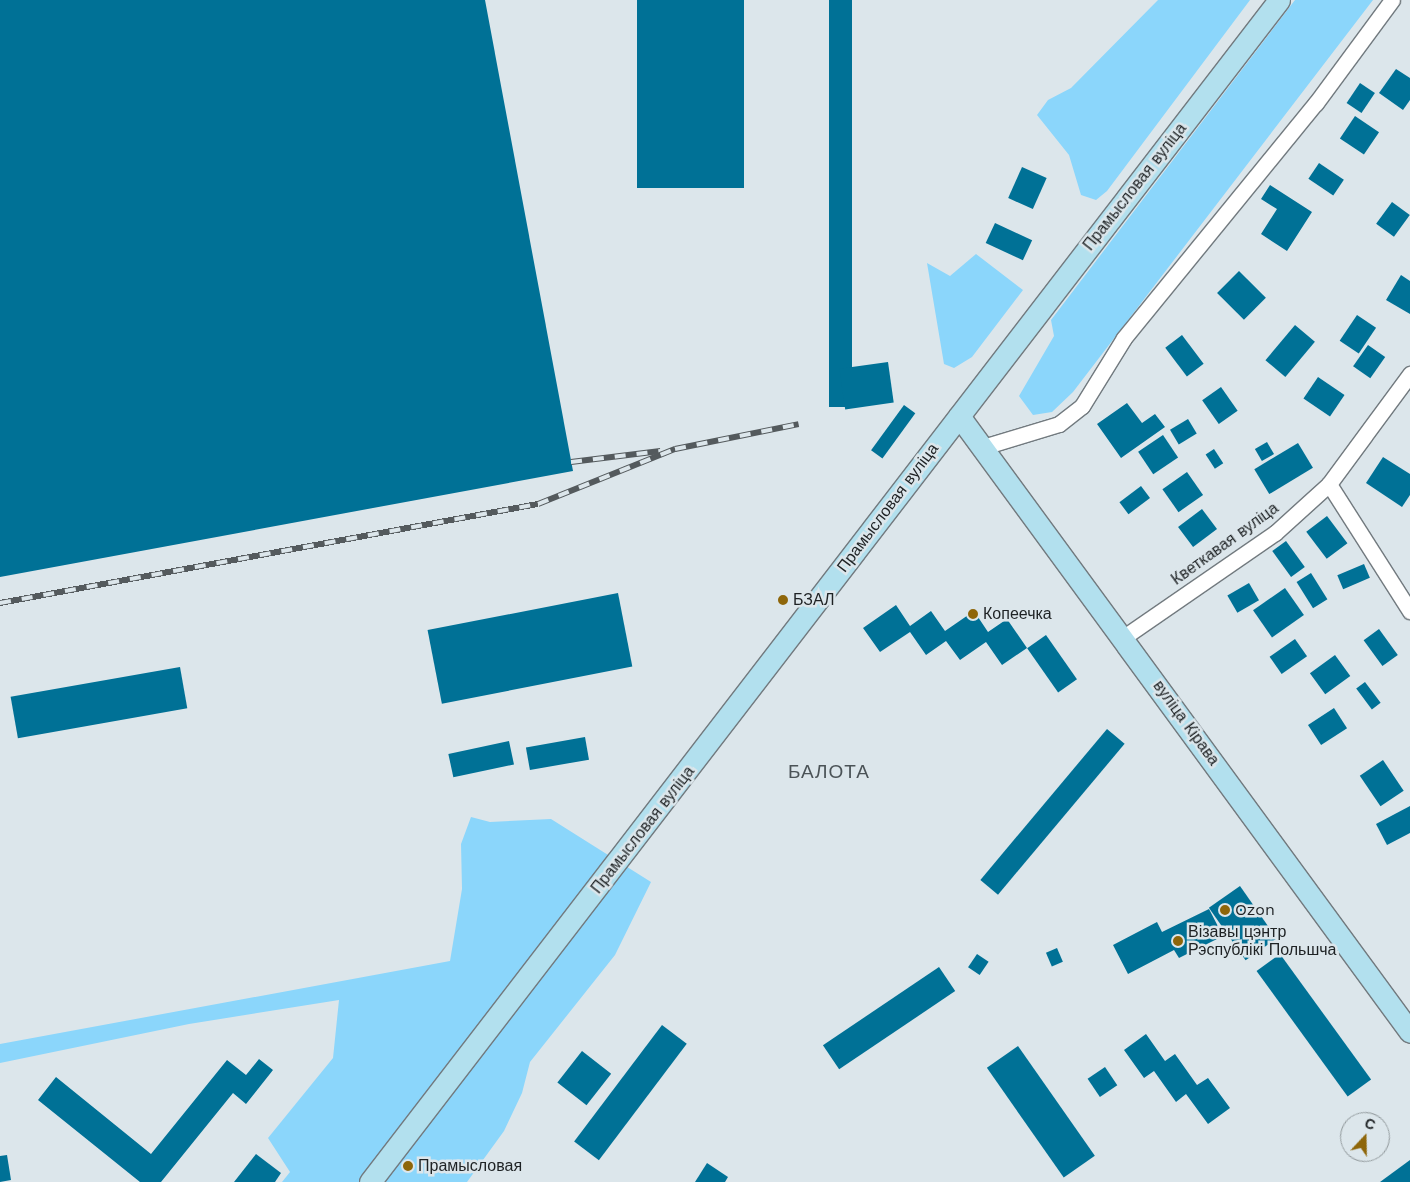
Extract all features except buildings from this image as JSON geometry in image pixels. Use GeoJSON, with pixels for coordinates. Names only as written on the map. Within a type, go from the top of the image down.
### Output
{"type":"FeatureCollection","features":[{"type":"Feature","properties":{"kind":"main road","name":"Прамысловая вуліца"},"geometry":{"type":"LineString","coordinates":[[370,1182],[1279,0]]}},
{"type":"Feature","properties":{"kind":"main road","name":"вуліца Кірава"},"geometry":{"type":"LineString","coordinates":[[958,416],[984,447],[1124,637],[1410,1032]]}},
{"type":"Feature","properties":{"kind":"street"},"geometry":{"type":"LineString","coordinates":[[984,447],[1059,424],[1082,406],[1124,338],[1316,103],[1392,0]]}},
{"type":"Feature","properties":{"kind":"street","name":"Кветкавая вуліца"},"geometry":{"type":"LineString","coordinates":[[1124,637],[1275,533],[1329,484],[1410,374]]}},
{"type":"Feature","properties":{"kind":"street"},"geometry":{"type":"LineString","coordinates":[[1329,484],[1410,611]]}},
{"type":"Feature","properties":{"kind":"shaded area"},"geometry":{"type":"Polygon","coordinates":[[[1158,0],[1250,0],[1107,191],[1096,200],[1081,195],[1069,155],[1037,115],[1048,100],[1071,88],[1158,0]]]}},
{"type":"Feature","properties":{"kind":"shaded area"},"geometry":{"type":"Polygon","coordinates":[[[1295,0],[1373,0],[1073,392],[1052,412],[1033,415],[1019,396],[1054,336],[1051,320],[1295,0]]]}},
{"type":"Feature","properties":{"kind":"shaded area"},"geometry":{"type":"Polygon","coordinates":[[[976,254],[1023,290],[972,357],[954,368],[944,364],[927,263],[950,276],[976,254]]]}},
{"type":"Feature","properties":{"kind":"shaded area"},"geometry":{"type":"Polygon","coordinates":[[[471,817],[490,822],[551,819],[651,882],[615,955],[530,1062],[522,1093],[504,1131],[467,1182],[282,1182],[290,1172],[268,1138],[333,1058],[339,1000],[189,1024],[0,1063],[0,1044],[450,961],[462,889],[461,844],[471,817]]]}},
{"type":"Feature","properties":{"kind":"railway"},"geometry":{"type":"LineString","coordinates":[[0,603],[538,504],[675,449],[799,424]]}},
{"type":"Feature","properties":{"kind":"railway"},"geometry":{"type":"LineString","coordinates":[[571,462],[660,451]]}},
{"type":"Feature","properties":{"kind":"place","name":"БЗАЛ"},"geometry":{"type":"Point","coordinates":[783,600]}},
{"type":"Feature","properties":{"kind":"place","name":"Копеечка"},"geometry":{"type":"Point","coordinates":[973,614]}},
{"type":"Feature","properties":{"kind":"place","name":"Ozon"},"geometry":{"type":"Point","coordinates":[1225,910]}},
{"type":"Feature","properties":{"kind":"place","name":"Візавы цэнтр Рэспублікі Польшча"},"geometry":{"type":"Point","coordinates":[1178,941]}},
{"type":"Feature","properties":{"kind":"place","name":"Прамысловая"},"geometry":{"type":"Point","coordinates":[408,1166]}},
{"type":"Feature","properties":{"kind":"district","name":"БАЛОТА"},"geometry":{"type":"Point","coordinates":[829,772]}}]}
